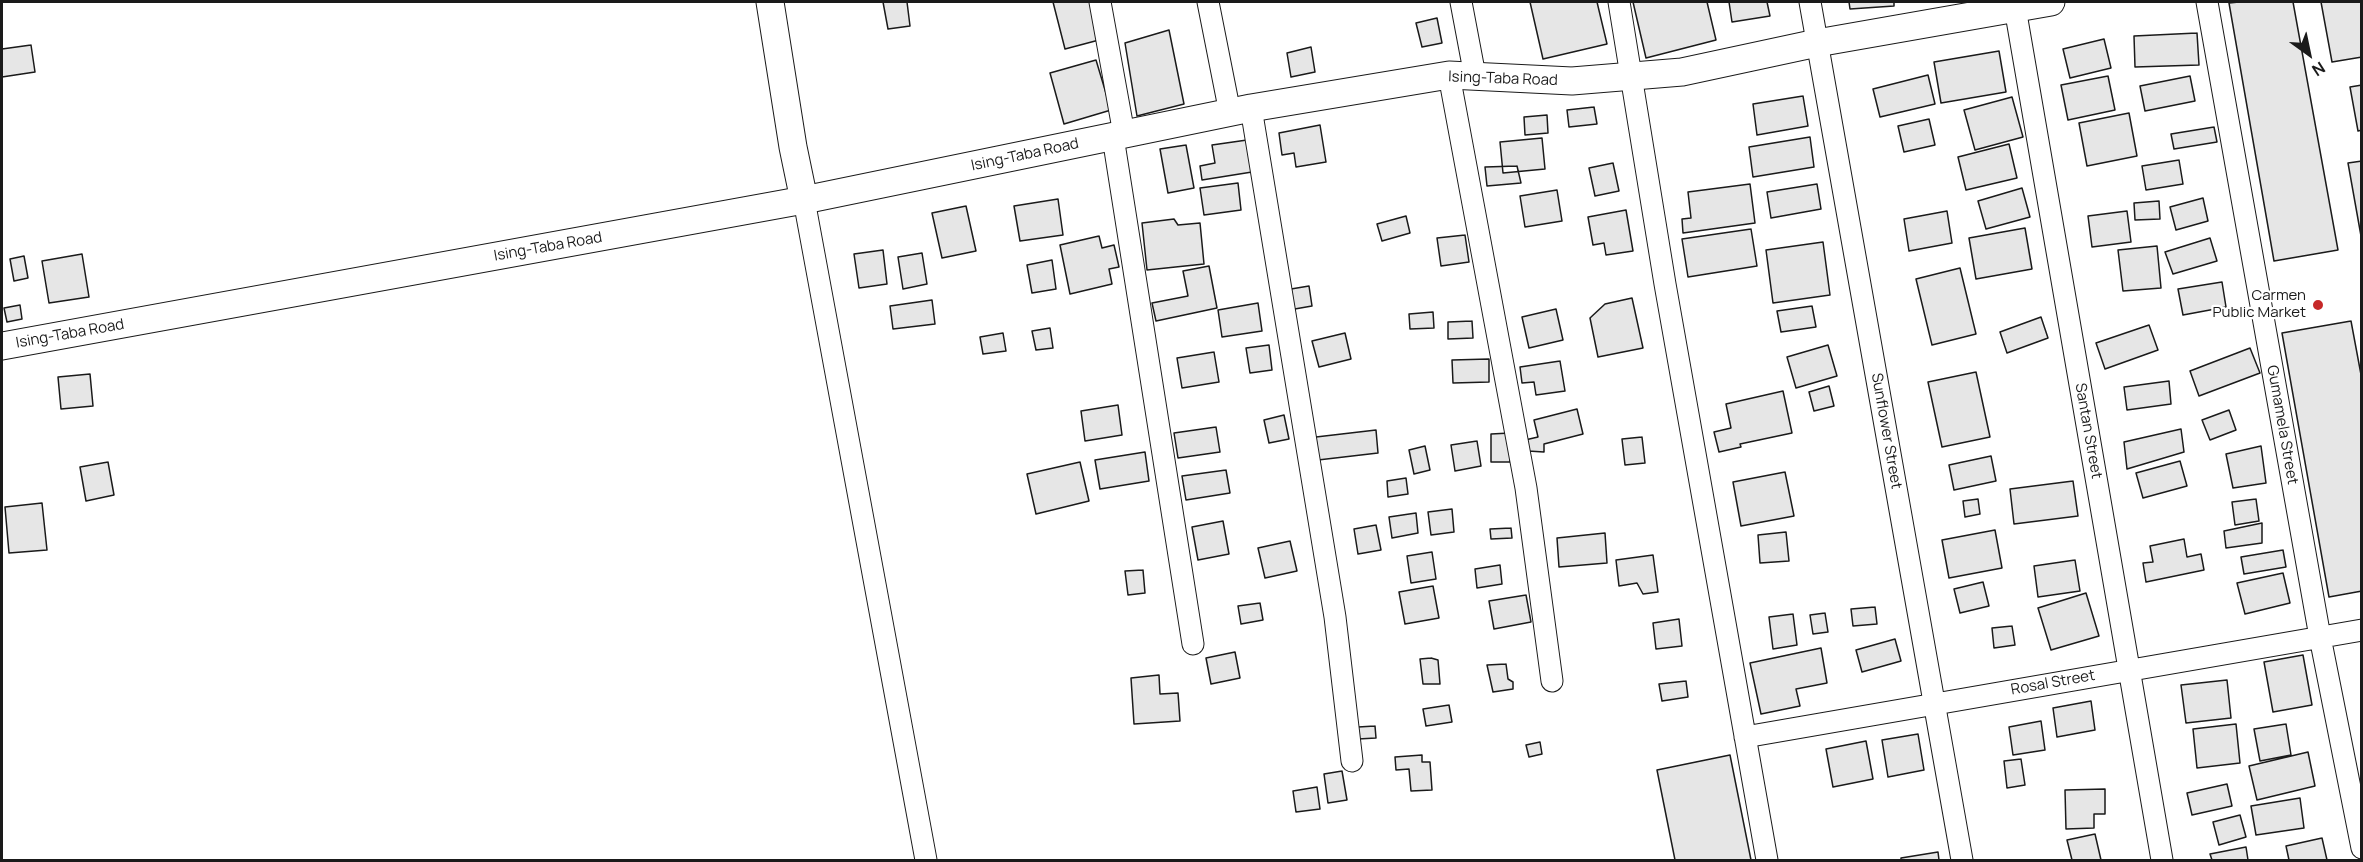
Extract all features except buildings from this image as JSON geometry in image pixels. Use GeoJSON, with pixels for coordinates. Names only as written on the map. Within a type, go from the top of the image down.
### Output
{"type":"FeatureCollection","features":[{"type":"Feature","properties":{"kind":"street"},"geometry":{"type":"LineString","coordinates":[[770,2],[793,147],[926,861]]}},
{"type":"Feature","properties":{"kind":"street"},"geometry":{"type":"LineString","coordinates":[[1100,2],[1192,645]]}},
{"type":"Feature","properties":{"kind":"street"},"geometry":{"type":"LineString","coordinates":[[1208,2],[1240,111],[1335,617],[1352,761]]}},
{"type":"Feature","properties":{"kind":"street"},"geometry":{"type":"LineString","coordinates":[[1461,2],[1475,76]]}},
{"type":"Feature","properties":{"kind":"street"},"geometry":{"type":"LineString","coordinates":[[1619,2],[1665,284],[1767,861]]}},
{"type":"Feature","properties":{"kind":"street","name":"Sunflower Street"},"geometry":{"type":"LineString","coordinates":[[1810,2],[1962,861]]}},
{"type":"Feature","properties":{"kind":"street","name":"Ising-Taba Road"},"geometry":{"type":"LineString","coordinates":[[2,346],[804,200],[1240,111],[1449,75],[1572,81],[1682,72],[2014,5],[2051,2]]}},
{"type":"Feature","properties":{"kind":"street","name":"Gumamela Street"},"geometry":{"type":"LineString","coordinates":[[2207,2],[2320,637],[2361,849]]}},
{"type":"Feature","properties":{"kind":"street","name":"Santan Street"},"geometry":{"type":"LineString","coordinates":[[2014,5],[2162,861]]}},
{"type":"Feature","properties":{"kind":"street"},"geometry":{"type":"LineString","coordinates":[[1449,75],[1526,488],[1552,681]]}},
{"type":"Feature","properties":{"kind":"street","name":"Rosal Street"},"geometry":{"type":"LineString","coordinates":[[1745,737],[2361,630]]}},
{"type":"Feature","properties":{"kind":"place","name":"Carmen Public Market"},"geometry":{"type":"Point","coordinates":[2318,305]}}]}
